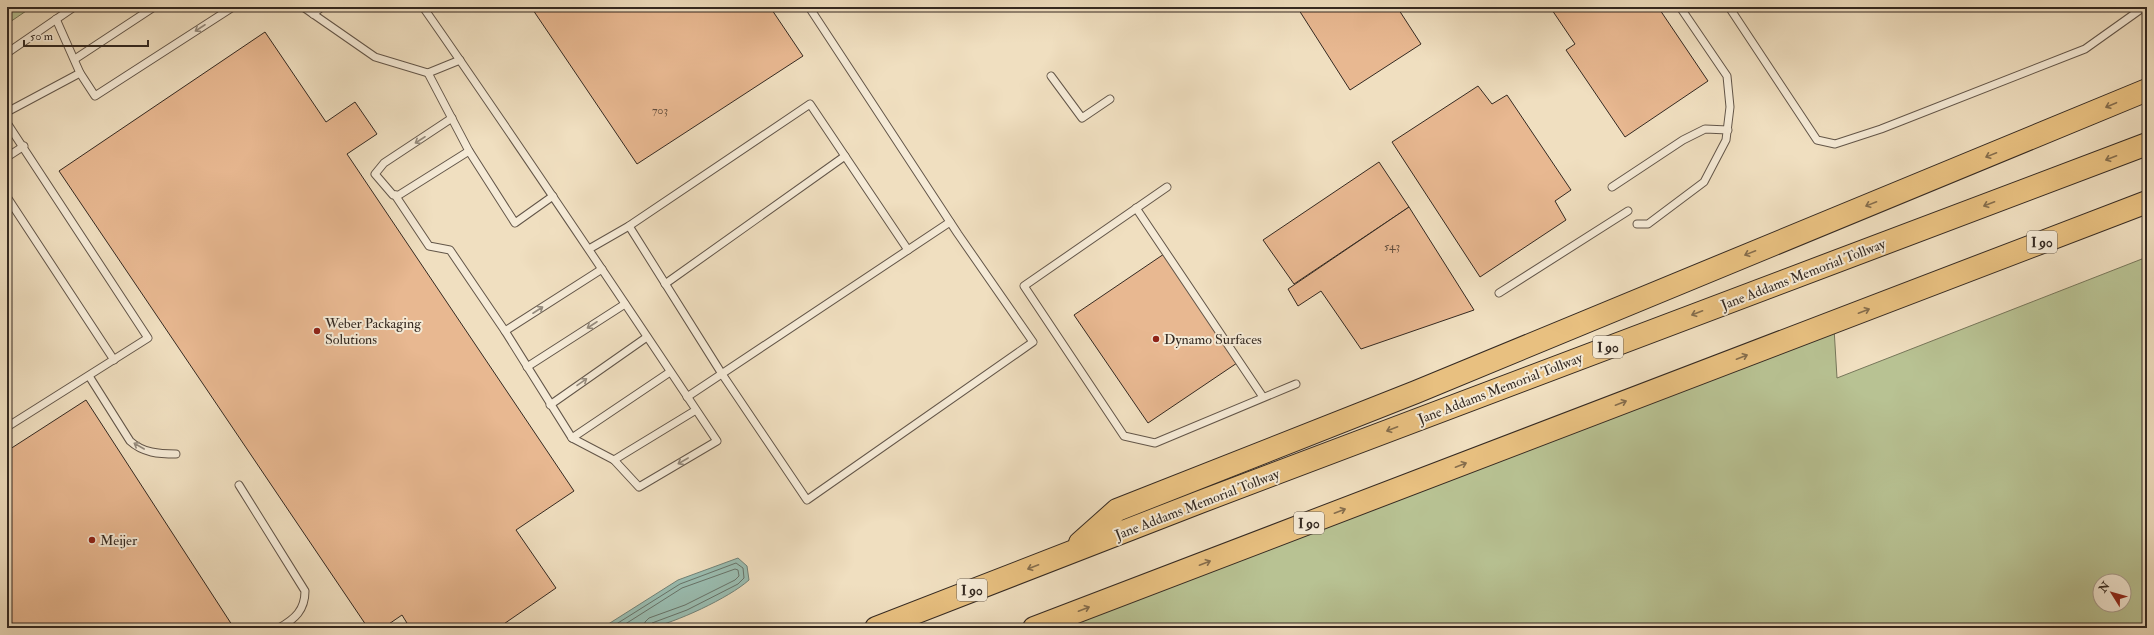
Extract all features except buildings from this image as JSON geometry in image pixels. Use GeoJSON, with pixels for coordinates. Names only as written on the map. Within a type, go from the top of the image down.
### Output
{"type":"FeatureCollection","features":[{"type":"Feature","properties":{"kind":"highway"},"geometry":{"type":"LineString","coordinates":[[1069,553],[1117,510],[1416,392],[2147,90]]}},
{"type":"Feature","properties":{"kind":"highway","name":"Jane Addams Memorial Tollway"},"geometry":{"type":"LineString","coordinates":[[876,628],[1069,553],[2147,144]]}},
{"type":"Feature","properties":{"kind":"highway","name":"I 90"},"geometry":{"type":"LineString","coordinates":[[1034,628],[2147,202]]}},
{"type":"Feature","properties":{"kind":"highway"},"geometry":{"type":"LineString","coordinates":[[1938,282],[2147,213]]}},
{"type":"Feature","properties":{"kind":"lane"},"geometry":{"type":"LineString","coordinates":[[7,53],[74,7]]}},
{"type":"Feature","properties":{"kind":"lane"},"geometry":{"type":"LineString","coordinates":[[75,59],[154,7]]}},
{"type":"Feature","properties":{"kind":"lane"},"geometry":{"type":"LineString","coordinates":[[56,19],[80,73],[95,96],[233,7]]}},
{"type":"Feature","properties":{"kind":"lane"},"geometry":{"type":"LineString","coordinates":[[303,7],[375,57],[428,73],[460,60]]}},
{"type":"Feature","properties":{"kind":"lane"},"geometry":{"type":"LineString","coordinates":[[313,14],[322,7]]}},
{"type":"Feature","properties":{"kind":"lane"},"geometry":{"type":"LineString","coordinates":[[423,7],[589,249],[717,441],[639,486],[614,460],[572,438],[505,331],[450,250],[429,246],[395,195],[383,185],[375,174],[384,163],[452,118]]}},
{"type":"Feature","properties":{"kind":"lane"},"geometry":{"type":"LineString","coordinates":[[629,226],[722,374],[807,500],[1032,342],[950,222],[809,7]]}},
{"type":"Feature","properties":{"kind":"lane"},"geometry":{"type":"LineString","coordinates":[[1637,224],[1648,224],[1704,182],[1726,140],[1728,130],[1730,107],[1727,76],[1680,7]]}},
{"type":"Feature","properties":{"kind":"lane"},"geometry":{"type":"LineString","coordinates":[[1729,7],[1817,140],[1835,144],[1881,129],[2085,49],[2144,7]]}},
{"type":"Feature","properties":{"kind":"lane"},"geometry":{"type":"LineString","coordinates":[[7,112],[80,73]]}},
{"type":"Feature","properties":{"kind":"lane"},"geometry":{"type":"LineString","coordinates":[[428,73],[469,151],[515,223],[553,196]]}},
{"type":"Feature","properties":{"kind":"lane"},"geometry":{"type":"LineString","coordinates":[[1051,76],[1082,118],[1110,99]]}},
{"type":"Feature","properties":{"kind":"lane"},"geometry":{"type":"LineString","coordinates":[[589,249],[629,226],[810,104],[908,250]]}},
{"type":"Feature","properties":{"kind":"lane"},"geometry":{"type":"LineString","coordinates":[[7,123],[24,146],[148,338],[7,427]]}},
{"type":"Feature","properties":{"kind":"lane"},"geometry":{"type":"LineString","coordinates":[[1612,187],[1683,140],[1705,129],[1728,130]]}},
{"type":"Feature","properties":{"kind":"lane"},"geometry":{"type":"LineString","coordinates":[[7,157],[24,146]]}},
{"type":"Feature","properties":{"kind":"lane"},"geometry":{"type":"LineString","coordinates":[[395,195],[408,191],[469,151]]}},
{"type":"Feature","properties":{"kind":"lane"},"geometry":{"type":"LineString","coordinates":[[665,284],[845,156]]}},
{"type":"Feature","properties":{"kind":"lane"},"geometry":{"type":"LineString","coordinates":[[1167,187],[1024,286],[1124,436],[1155,443],[1296,384]]}},
{"type":"Feature","properties":{"kind":"lane"},"geometry":{"type":"LineString","coordinates":[[7,197],[114,360]]}},
{"type":"Feature","properties":{"kind":"lane"},"geometry":{"type":"LineString","coordinates":[[1136,208],[1263,398]]}},
{"type":"Feature","properties":{"kind":"lane"},"geometry":{"type":"LineString","coordinates":[[1499,293],[1628,211]]}},
{"type":"Feature","properties":{"kind":"lane"},"geometry":{"type":"LineString","coordinates":[[687,397],[950,222]]}},
{"type":"Feature","properties":{"kind":"lane"},"geometry":{"type":"LineString","coordinates":[[505,331],[602,269]]}},
{"type":"Feature","properties":{"kind":"lane"},"geometry":{"type":"LineString","coordinates":[[527,367],[625,304]]}},
{"type":"Feature","properties":{"kind":"lane"},"geometry":{"type":"LineString","coordinates":[[550,405],[647,337]]}},
{"type":"Feature","properties":{"kind":"lane"},"geometry":{"type":"LineString","coordinates":[[572,438],[670,372]]}},
{"type":"Feature","properties":{"kind":"lane"},"geometry":{"type":"LineString","coordinates":[[89,376],[130,441],[137,447],[156,454],[176,454]]}},
{"type":"Feature","properties":{"kind":"lane"},"geometry":{"type":"LineString","coordinates":[[614,460],[696,410]]}},
{"type":"Feature","properties":{"kind":"lane"},"geometry":{"type":"LineString","coordinates":[[239,485],[306,591],[305,600],[300,611],[294,619],[279,628]]}},
{"type":"Feature","properties":{"kind":"green space"},"geometry":{"type":"Polygon","coordinates":[[[7,7],[32,7],[7,24],[7,7]]]}},
{"type":"Feature","properties":{"kind":"green space"},"geometry":{"type":"Polygon","coordinates":[[[2147,257],[2147,628],[1043,628],[1834,328],[1837,378],[2147,257]]]}},
{"type":"Feature","properties":{"kind":"water"},"geometry":{"type":"Polygon","coordinates":[[[738,558],[747,566],[749,580],[715,602],[673,621],[649,628],[602,628],[678,580],[738,558]]]}},
{"type":"Feature","properties":{"kind":"place","name":"Weber Packaging Solutions"},"geometry":{"type":"Point","coordinates":[317,331]}},
{"type":"Feature","properties":{"kind":"place","name":"Dynamo Surfaces"},"geometry":{"type":"Point","coordinates":[1156,339]}},
{"type":"Feature","properties":{"kind":"place","name":"Meijer"},"geometry":{"type":"Point","coordinates":[92,540]}}]}
